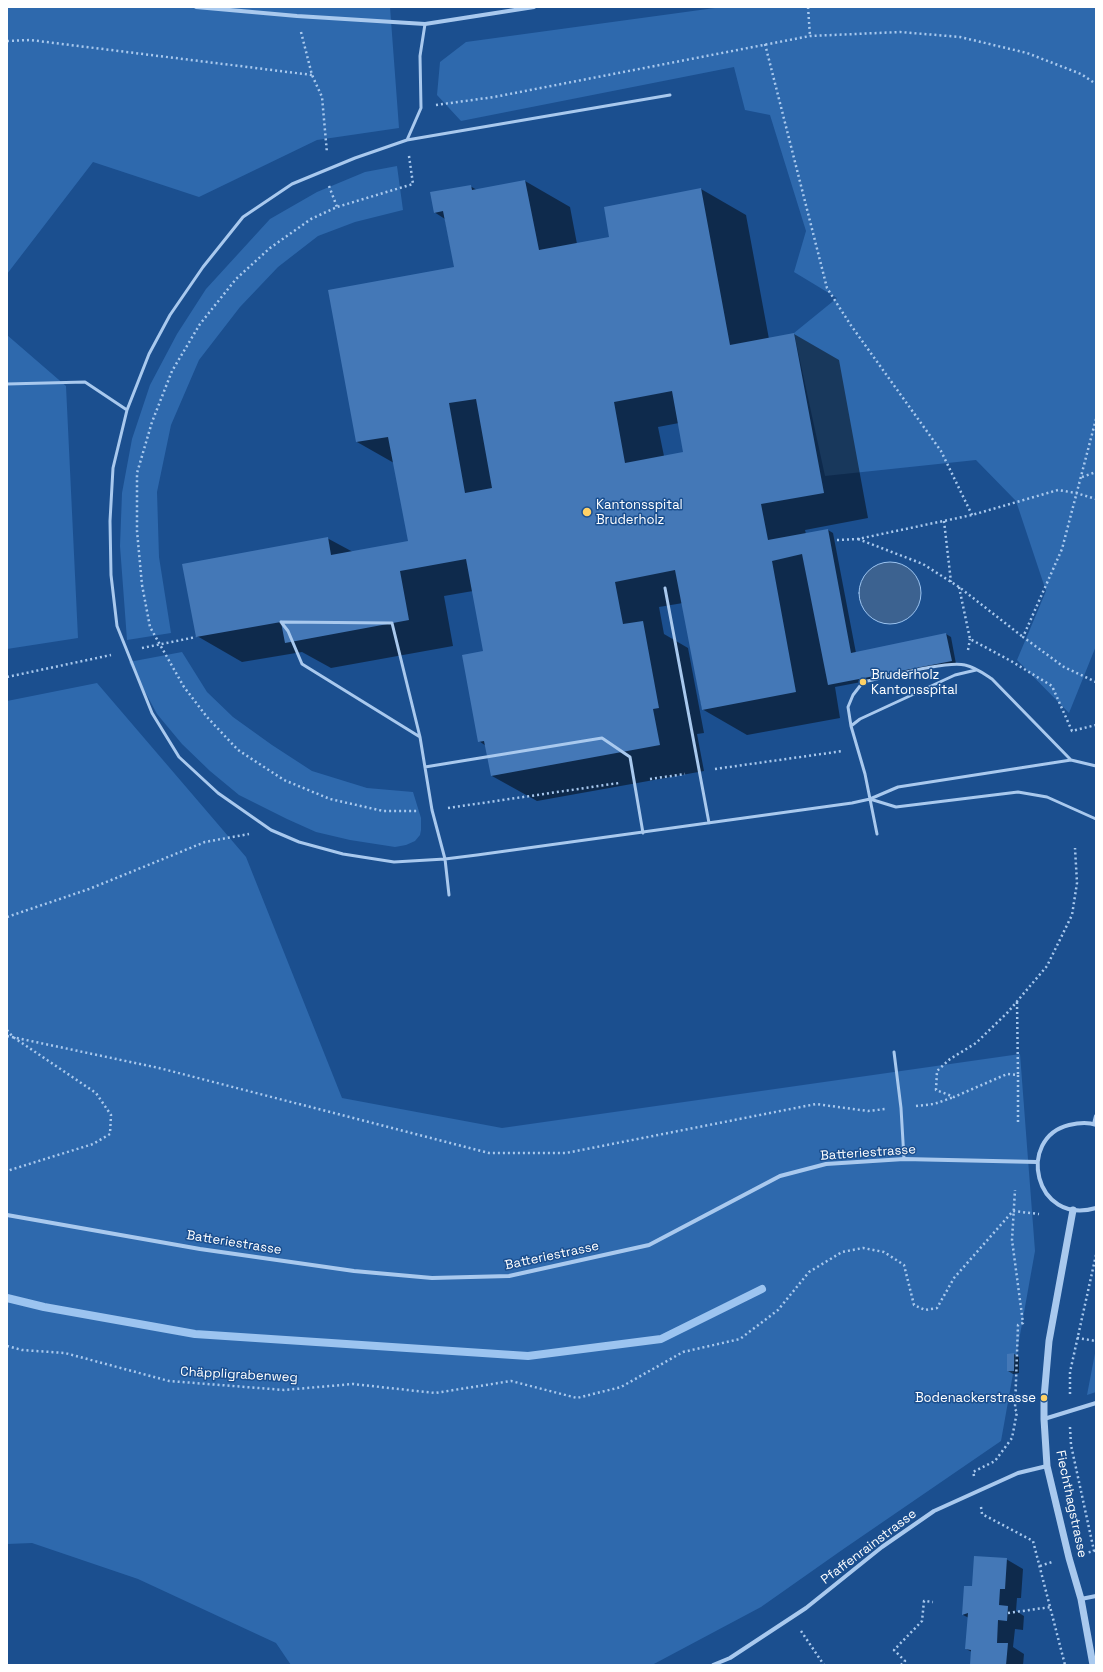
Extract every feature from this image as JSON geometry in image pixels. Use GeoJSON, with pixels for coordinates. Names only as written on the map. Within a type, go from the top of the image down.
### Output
{"type":"FeatureCollection","features":[{"type":"Feature","properties":{"kind":"street"},"geometry":{"type":"LineString","coordinates":[[196,7],[297,16],[426,24],[534,7]]}},
{"type":"Feature","properties":{"kind":"street"},"geometry":{"type":"LineString","coordinates":[[1096,1116],[1095,1125],[1078,1123],[1064,1126],[1051,1135],[1042,1147],[1037,1162],[1038,1175],[1042,1187],[1050,1198],[1061,1206],[1073,1210],[1087,1210],[1096,1208]]}},
{"type":"Feature","properties":{"kind":"street","name":"Batteriestrasse"},"geometry":{"type":"LineString","coordinates":[[7,1215],[200,1249],[354,1271],[432,1278],[509,1276],[649,1245],[780,1176],[826,1164],[904,1159],[1037,1162]]}},
{"type":"Feature","properties":{"kind":"street","name":"Fiechthagstrasse"},"geometry":{"type":"LineString","coordinates":[[1073,1210],[1049,1341],[1044,1398],[1044,1419],[1047,1466],[1069,1558],[1081,1599],[1093,1665]]}},
{"type":"Feature","properties":{"kind":"street"},"geometry":{"type":"LineString","coordinates":[[1044,1419],[1069,1410],[1096,1403]]}},
{"type":"Feature","properties":{"kind":"street","name":"Pfaffenrainstrasse"},"geometry":{"type":"LineString","coordinates":[[713,1665],[730,1658],[806,1608],[882,1547],[934,1511],[1018,1473],[1047,1466]]}},
{"type":"Feature","properties":{"kind":"street"},"geometry":{"type":"LineString","coordinates":[[1081,1599],[1096,1596]]}},
{"type":"Feature","properties":{"kind":"lane"},"geometry":{"type":"LineString","coordinates":[[407,140],[421,108],[420,56],[426,24]]}},
{"type":"Feature","properties":{"kind":"lane"},"geometry":{"type":"LineString","coordinates":[[670,95],[407,140],[328,169],[292,184],[243,217],[203,267],[170,315],[150,354],[126,410],[112,468],[110,521],[111,575],[118,626],[152,713],[179,757],[218,793],[271,830],[299,842],[343,854],[394,862],[445,859],[644,833],[870,799],[898,787],[1071,760],[1096,766]]}},
{"type":"Feature","properties":{"kind":"lane"},"geometry":{"type":"LineString","coordinates":[[7,384],[85,382],[126,410]]}},
{"type":"Feature","properties":{"kind":"lane"},"geometry":{"type":"LineString","coordinates":[[665,588],[709,823]]}},
{"type":"Feature","properties":{"kind":"lane"},"geometry":{"type":"LineString","coordinates":[[420,737],[302,664],[288,632],[281,622],[392,623],[420,737],[432,810],[445,859],[450,895]]}},
{"type":"Feature","properties":{"kind":"lane"},"geometry":{"type":"LineString","coordinates":[[877,834],[865,774],[851,726],[848,707],[853,695],[862,682],[944,665],[964,664],[977,669],[992,679],[1071,760]]}},
{"type":"Feature","properties":{"kind":"lane"},"geometry":{"type":"LineString","coordinates":[[851,726],[860,719],[955,675],[977,669]]}},
{"type":"Feature","properties":{"kind":"lane"},"geometry":{"type":"LineString","coordinates":[[425,767],[602,738],[630,757],[644,833]]}},
{"type":"Feature","properties":{"kind":"lane"},"geometry":{"type":"LineString","coordinates":[[870,799],[896,807],[1018,792],[1047,797],[1096,819]]}},
{"type":"Feature","properties":{"kind":"lane"},"geometry":{"type":"LineString","coordinates":[[894,1052],[901,1108],[904,1159]]}},
{"type":"Feature","properties":{"kind":"path"},"geometry":{"type":"LineString","coordinates":[[808,7],[810,36]]}},
{"type":"Feature","properties":{"kind":"path"},"geometry":{"type":"LineString","coordinates":[[297,16],[312,75],[322,97],[328,169],[327,179],[337,207]]}},
{"type":"Feature","properties":{"kind":"path"},"geometry":{"type":"LineString","coordinates":[[421,108],[494,97],[810,36],[900,32],[960,37],[1027,53],[1081,74],[1096,84]]}},
{"type":"Feature","properties":{"kind":"path"},"geometry":{"type":"LineString","coordinates":[[7,41],[30,40],[312,75]]}},
{"type":"Feature","properties":{"kind":"path"},"geometry":{"type":"LineString","coordinates":[[765,44],[827,288],[850,324],[942,451],[972,515]]}},
{"type":"Feature","properties":{"kind":"path"},"geometry":{"type":"LineString","coordinates":[[407,140],[413,184],[337,207],[311,219],[270,248],[236,279],[200,324],[172,371],[152,422],[137,473],[136,530],[142,585],[150,627],[184,687],[207,717],[238,750],[284,780],[330,799],[383,811],[432,810],[857,749]]}},
{"type":"Feature","properties":{"kind":"path"},"geometry":{"type":"LineString","coordinates":[[1023,637],[1062,549],[1096,419]]}},
{"type":"Feature","properties":{"kind":"path"},"geometry":{"type":"LineString","coordinates":[[1082,477],[1096,472]]}},
{"type":"Feature","properties":{"kind":"path"},"geometry":{"type":"LineString","coordinates":[[838,540],[858,539],[972,515],[1058,490],[1076,493],[1096,499]]}},
{"type":"Feature","properties":{"kind":"path"},"geometry":{"type":"LineString","coordinates":[[944,520],[951,582]]}},
{"type":"Feature","properties":{"kind":"path"},"geometry":{"type":"LineString","coordinates":[[858,539],[923,564],[959,587],[1064,667],[1096,682]]}},
{"type":"Feature","properties":{"kind":"path"},"geometry":{"type":"LineString","coordinates":[[959,587],[970,639],[968,650]]}},
{"type":"Feature","properties":{"kind":"path"},"geometry":{"type":"LineString","coordinates":[[7,677],[196,637]]}},
{"type":"Feature","properties":{"kind":"path"},"geometry":{"type":"LineString","coordinates":[[970,639],[1011,661],[1052,686],[1072,731],[1096,725]]}},
{"type":"Feature","properties":{"kind":"path"},"geometry":{"type":"LineString","coordinates":[[7,917],[89,889],[205,842],[271,830]]}},
{"type":"Feature","properties":{"kind":"path"},"geometry":{"type":"LineString","coordinates":[[954,1097],[936,1090],[937,1071],[950,1058],[976,1044],[1017,1002],[1047,966],[1072,915],[1077,883],[1075,848]]}},
{"type":"Feature","properties":{"kind":"path"},"geometry":{"type":"LineString","coordinates":[[1017,1002],[1018,1122]]}},
{"type":"Feature","properties":{"kind":"path"},"geometry":{"type":"LineString","coordinates":[[7,1030],[13,1036],[96,1093],[111,1115],[110,1134],[93,1144],[7,1171]]}},
{"type":"Feature","properties":{"kind":"path"},"geometry":{"type":"LineString","coordinates":[[7,1036],[13,1036],[159,1068],[489,1153],[566,1153],[816,1104],[868,1111],[934,1104],[1007,1074],[1018,1075]]}},
{"type":"Feature","properties":{"kind":"path"},"geometry":{"type":"LineString","coordinates":[[1015,1190],[1012,1240],[1023,1323],[1018,1325],[1014,1409],[1017,1412],[1012,1438],[995,1461],[973,1472],[982,1514],[1033,1541],[1065,1665]]}},
{"type":"Feature","properties":{"kind":"path"},"geometry":{"type":"LineString","coordinates":[[1013,1211],[1040,1214]]}},
{"type":"Feature","properties":{"kind":"path","name":"Chäppligrabenweg"},"geometry":{"type":"LineString","coordinates":[[7,1346],[22,1350],[65,1353],[169,1381],[284,1390],[353,1384],[435,1393],[511,1381],[577,1398],[621,1387],[683,1352],[740,1339],[778,1310],[810,1272],[842,1252],[864,1248],[884,1252],[904,1265],[914,1305],[925,1310],[937,1308],[954,1278],[1013,1211]]}},
{"type":"Feature","properties":{"kind":"path"},"geometry":{"type":"LineString","coordinates":[[1040,1566],[1094,1551],[1071,1445],[1069,1410],[1070,1372],[1096,1256]]}},
{"type":"Feature","properties":{"kind":"path"},"geometry":{"type":"LineString","coordinates":[[1078,1338],[1096,1340]]}},
{"type":"Feature","properties":{"kind":"path"},"geometry":{"type":"LineString","coordinates":[[901,1665],[905,1661],[894,1650],[922,1621],[924,1601],[933,1602]]}},
{"type":"Feature","properties":{"kind":"path"},"geometry":{"type":"LineString","coordinates":[[1008,1613],[1051,1606]]}},
{"type":"Feature","properties":{"kind":"path"},"geometry":{"type":"LineString","coordinates":[[791,1617],[824,1665]]}},
{"type":"Feature","properties":{"kind":"shaded area"},"geometry":{"type":"Polygon","coordinates":[[[7,7],[390,7],[399,128],[317,140],[199,197],[93,162],[7,274],[7,7]]]}},
{"type":"Feature","properties":{"kind":"shaded area"},"geometry":{"type":"Polygon","coordinates":[[[722,7],[1096,7],[1096,646],[1069,713],[1017,660],[1046,591],[1016,501],[976,460],[825,476],[794,333],[837,298],[794,272],[806,231],[770,115],[745,110],[734,67],[461,121],[437,95],[440,62],[466,42],[722,7]]]}},
{"type":"Feature","properties":{"kind":"shaded area"},"geometry":{"type":"Polygon","coordinates":[[[397,166],[403,210],[355,222],[318,236],[278,267],[240,307],[199,360],[171,425],[157,492],[159,557],[171,633],[127,640],[120,546],[122,493],[132,439],[150,385],[177,334],[206,289],[270,219],[317,192],[365,172],[397,166]]]}},
{"type":"Feature","properties":{"kind":"shaded area"},"geometry":{"type":"Polygon","coordinates":[[[7,335],[66,386],[78,638],[7,649],[7,335]]]}},
{"type":"Feature","properties":{"kind":"shaded area"},"geometry":{"type":"Polygon","coordinates":[[[884,562],[896,562],[912,571],[919,581],[921,593],[919,605],[912,615],[896,624],[884,624],[873,619],[864,610],[859,599],[859,587],[864,576],[873,567],[884,562]]]}},
{"type":"Feature","properties":{"kind":"shaded area"},"geometry":{"type":"Polygon","coordinates":[[[182,652],[207,692],[233,717],[312,771],[367,788],[413,792],[421,818],[420,835],[415,841],[406,845],[395,847],[350,840],[316,832],[239,795],[210,771],[182,744],[157,714],[129,662],[182,652]]]}},
{"type":"Feature","properties":{"kind":"shaded area"},"geometry":{"type":"Polygon","coordinates":[[[97,683],[246,857],[342,1098],[502,1128],[1020,1054],[1035,1251],[1001,1441],[761,1607],[652,1665],[291,1665],[276,1643],[138,1579],[32,1543],[7,1544],[7,701],[97,683]]]}},
{"type":"Feature","properties":{"kind":"shaded area"},"geometry":{"type":"Polygon","coordinates":[[[1096,1348],[1096,1392],[1087,1395],[1096,1348]]]}},
{"type":"Feature","properties":{"kind":"building"},"geometry":{"type":"Polygon","coordinates":[[[525,180],[539,250],[609,237],[604,207],[701,188],[730,345],[794,333],[824,493],[761,504],[768,540],[828,529],[851,653],[946,633],[952,661],[828,685],[802,554],[772,561],[796,692],[702,710],[675,570],[615,582],[623,624],[643,621],[659,708],[653,709],[660,745],[491,776],[484,741],[478,742],[462,655],[483,651],[466,559],[400,571],[409,620],[285,643],[281,622],[196,637],[182,564],[328,537],[331,555],[408,541],[388,437],[356,442],[328,290],[454,267],[443,211],[434,213],[430,192],[471,185],[472,190],[525,180]],[[672,391],[614,402],[625,463],[683,452],[672,391]],[[476,399],[449,403],[465,493],[492,488],[476,399]]]}},
{"type":"Feature","properties":{"kind":"building"},"geometry":{"type":"Polygon","coordinates":[[[1014,1353],[1014,1371],[1007,1371],[1007,1354],[1014,1353]]]}},
{"type":"Feature","properties":{"kind":"building"},"geometry":{"type":"Polygon","coordinates":[[[974,1556],[1007,1558],[1005,1589],[1000,1589],[999,1605],[1008,1606],[1007,1621],[998,1620],[997,1643],[1008,1643],[1006,1665],[970,1665],[971,1650],[965,1649],[968,1613],[962,1615],[964,1586],[972,1586],[974,1556]]]}},
{"type":"Feature","properties":{"kind":"waterway"},"geometry":{"type":"LineString","coordinates":[[7,1298],[44,1307],[195,1334],[528,1356],[661,1339],[762,1289]]}},
{"type":"Feature","properties":{"kind":"place","name":"Kantonsspital Bruderholz"},"geometry":{"type":"Point","coordinates":[587,512]}},
{"type":"Feature","properties":{"kind":"place","name":"Bruderholz Kantonsspital"},"geometry":{"type":"Point","coordinates":[863,682]}},
{"type":"Feature","properties":{"kind":"place","name":"Bodenackerstrasse"},"geometry":{"type":"Point","coordinates":[1044,1398]}}]}
